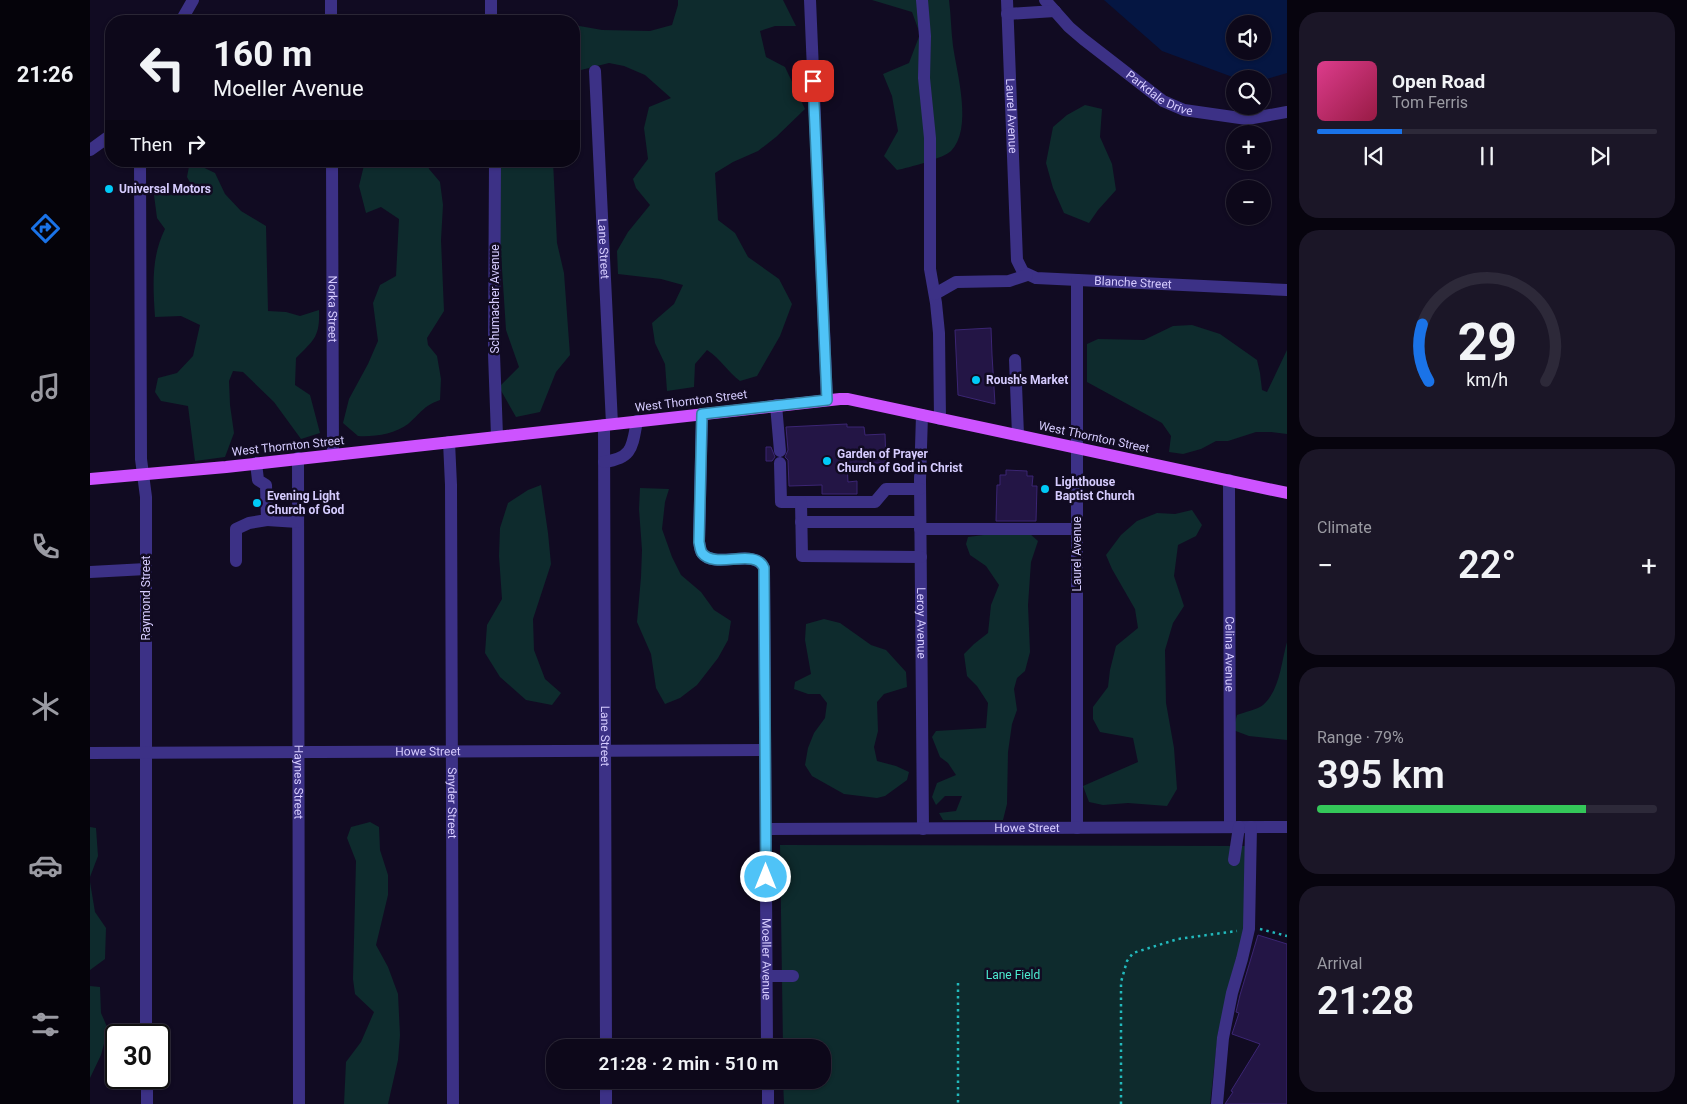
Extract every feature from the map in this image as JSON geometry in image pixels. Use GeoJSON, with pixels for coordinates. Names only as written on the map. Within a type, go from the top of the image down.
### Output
{"type":"FeatureCollection","features":[{"type":"Feature","properties":{"kind":"main road","name":"West Thornton Street"},"geometry":{"type":"LineString","coordinates":[[90,479],[333,455],[848,399],[1287,493]]}},
{"type":"Feature","properties":{"kind":"street"},"geometry":{"type":"LineString","coordinates":[[184,15],[193,0]]}},
{"type":"Feature","properties":{"kind":"street"},"geometry":{"type":"LineString","coordinates":[[331,0],[331,15]]}},
{"type":"Feature","properties":{"kind":"street"},"geometry":{"type":"LineString","coordinates":[[491,0],[491,15]]}},
{"type":"Feature","properties":{"kind":"street"},"geometry":{"type":"LineString","coordinates":[[810,0],[827,400]]}},
{"type":"Feature","properties":{"kind":"street"},"geometry":{"type":"LineString","coordinates":[[922,0],[925,36],[924,78],[930,138],[930,269],[939,333],[940,419]]}},
{"type":"Feature","properties":{"kind":"street","name":"Laurel Avenue"},"geometry":{"type":"LineString","coordinates":[[1007,0],[1017,260],[1020,268],[1027,275]]}},
{"type":"Feature","properties":{"kind":"street","name":"Parkdale Drive"},"geometry":{"type":"LineString","coordinates":[[1045,0],[1083,39],[1163,102],[1176,108],[1247,119],[1287,112]]}},
{"type":"Feature","properties":{"kind":"street"},"geometry":{"type":"LineString","coordinates":[[1008,14],[1055,11]]}},
{"type":"Feature","properties":{"kind":"street","name":"Lane Street"},"geometry":{"type":"LineString","coordinates":[[595,71],[608,424],[604,462],[606,1039]]}},
{"type":"Feature","properties":{"kind":"street"},"geometry":{"type":"LineString","coordinates":[[90,150],[105,139]]}},
{"type":"Feature","properties":{"kind":"street","name":"Raymond Street"},"geometry":{"type":"LineString","coordinates":[[140,167],[142,474],[146,497],[146,1024]]}},
{"type":"Feature","properties":{"kind":"street","name":"Norka Street"},"geometry":{"type":"LineString","coordinates":[[332,167],[333,455]]}},
{"type":"Feature","properties":{"kind":"street","name":"Schumacher Avenue"},"geometry":{"type":"LineString","coordinates":[[495,167],[494,354],[498,436]]}},
{"type":"Feature","properties":{"kind":"street"},"geometry":{"type":"LineString","coordinates":[[934,294],[956,282],[1009,281],[1027,275]]}},
{"type":"Feature","properties":{"kind":"street","name":"Blanche Street"},"geometry":{"type":"LineString","coordinates":[[1027,275],[1036,278],[1287,290]]}},
{"type":"Feature","properties":{"kind":"street","name":"Laurel Avenue"},"geometry":{"type":"LineString","coordinates":[[1077,280],[1077,828]]}},
{"type":"Feature","properties":{"kind":"street"},"geometry":{"type":"LineString","coordinates":[[1015,360],[1018,435]]}},
{"type":"Feature","properties":{"kind":"street"},"geometry":{"type":"LineString","coordinates":[[776,406],[781,502],[875,502],[886,489],[920,488]]}},
{"type":"Feature","properties":{"kind":"street","name":"Moeller Avenue"},"geometry":{"type":"LineString","coordinates":[[702,414],[699,542],[701,550],[709,558],[724,560],[749,559],[759,562],[764,568],[767,1039]]}},
{"type":"Feature","properties":{"kind":"street","name":"Leroy Avenue"},"geometry":{"type":"LineString","coordinates":[[922,415],[920,557],[923,829]]}},
{"type":"Feature","properties":{"kind":"street"},"geometry":{"type":"LineString","coordinates":[[604,462],[624,457],[632,443],[637,422]]}},
{"type":"Feature","properties":{"kind":"street","name":"Snyder Street"},"geometry":{"type":"LineString","coordinates":[[449,442],[451,486],[453,1104]]}},
{"type":"Feature","properties":{"kind":"street","name":"Haynes Street"},"geometry":{"type":"LineString","coordinates":[[298,458],[299,1104]]}},
{"type":"Feature","properties":{"kind":"street"},"geometry":{"type":"LineString","coordinates":[[256,463],[258,480],[266,484],[267,520]]}},
{"type":"Feature","properties":{"kind":"street","name":"Celina Avenue"},"geometry":{"type":"LineString","coordinates":[[1229,480],[1240,827]]}},
{"type":"Feature","properties":{"kind":"street"},"geometry":{"type":"LineString","coordinates":[[801,502],[802,556],[920,557]]}},
{"type":"Feature","properties":{"kind":"street"},"geometry":{"type":"LineString","coordinates":[[236,561],[236,529],[249,523],[267,520],[298,522]]}},
{"type":"Feature","properties":{"kind":"street"},"geometry":{"type":"LineString","coordinates":[[801,522],[1077,529]]}},
{"type":"Feature","properties":{"kind":"street"},"geometry":{"type":"LineString","coordinates":[[90,572],[146,569]]}},
{"type":"Feature","properties":{"kind":"street","name":"Howe Street"},"geometry":{"type":"LineString","coordinates":[[90,753],[765,750]]}},
{"type":"Feature","properties":{"kind":"street"},"geometry":{"type":"LineString","coordinates":[[1234,860],[1240,827]]}},
{"type":"Feature","properties":{"kind":"street"},"geometry":{"type":"LineString","coordinates":[[1217,1104],[1223,1038],[1248,929],[1240,827]]}},
{"type":"Feature","properties":{"kind":"street","name":"Howe Street"},"geometry":{"type":"LineString","coordinates":[[766,830],[1287,827]]}},
{"type":"Feature","properties":{"kind":"street"},"geometry":{"type":"LineString","coordinates":[[766,976],[794,976]]}},
{"type":"Feature","properties":{"kind":"street"},"geometry":{"type":"LineString","coordinates":[[147,1089],[147,1104]]}},
{"type":"Feature","properties":{"kind":"street"},"geometry":{"type":"LineString","coordinates":[[606,1089],[606,1104]]}},
{"type":"Feature","properties":{"kind":"street"},"geometry":{"type":"LineString","coordinates":[[768,1089],[768,1104]]}},
{"type":"Feature","properties":{"kind":"path"},"geometry":{"type":"LineString","coordinates":[[1121,1104],[1121,982],[1127,961],[1132,953],[1178,939],[1257,928],[1287,936]]}},
{"type":"Feature","properties":{"kind":"path"},"geometry":{"type":"LineString","coordinates":[[958,983],[958,1104]]}},
{"type":"Feature","properties":{"kind":"green space"},"geometry":{"type":"Polygon","coordinates":[[[678,0],[783,0],[796,26],[775,26],[760,31],[766,57],[785,67],[805,109],[776,137],[758,151],[733,162],[715,173],[718,220],[735,233],[748,257],[779,279],[792,304],[780,336],[757,376],[740,381],[707,350],[695,364],[694,387],[667,391],[665,364],[655,343],[652,323],[674,304],[683,285],[661,279],[618,274],[617,251],[628,232],[650,205],[636,188],[633,179],[648,159],[644,128],[649,107],[671,98],[645,75],[624,66],[609,63],[580,70],[580,26],[602,30],[650,31],[672,25],[678,0]]]}},
{"type":"Feature","properties":{"kind":"green space"},"geometry":{"type":"Polygon","coordinates":[[[872,0],[949,0],[953,46],[962,101],[961,129],[958,141],[951,151],[941,157],[897,170],[884,156],[898,131],[892,96],[883,74],[909,63],[920,34],[912,12],[872,0]]]}},
{"type":"Feature","properties":{"kind":"green space"},"geometry":{"type":"Polygon","coordinates":[[[1085,105],[1102,109],[1100,137],[1112,164],[1116,190],[1089,223],[1064,213],[1053,188],[1046,163],[1053,127],[1067,115],[1085,105]]]}},
{"type":"Feature","properties":{"kind":"green space"},"geometry":{"type":"Polygon","coordinates":[[[189,167],[202,167],[215,173],[225,194],[241,211],[266,226],[268,311],[286,312],[300,316],[319,310],[315,337],[296,358],[295,385],[310,395],[320,433],[301,439],[274,402],[243,372],[233,371],[229,381],[234,433],[225,457],[195,461],[188,406],[161,401],[155,392],[158,378],[177,373],[193,356],[200,325],[181,316],[155,317],[155,261],[165,229],[157,218],[154,195],[193,188],[187,177],[189,167]]]}},
{"type":"Feature","properties":{"kind":"green space"},"geometry":{"type":"Polygon","coordinates":[[[364,167],[428,167],[440,182],[443,205],[441,240],[444,311],[427,338],[428,345],[437,356],[441,379],[440,400],[426,407],[408,424],[397,430],[384,434],[364,436],[358,436],[343,423],[349,399],[378,341],[373,303],[380,285],[396,276],[399,219],[381,207],[366,213],[359,186],[364,167]]]}},
{"type":"Feature","properties":{"kind":"green space"},"geometry":{"type":"Polygon","coordinates":[[[500,167],[553,167],[557,243],[564,273],[570,355],[556,372],[540,412],[516,417],[499,387],[519,367],[506,330],[500,238],[500,167]]]}},
{"type":"Feature","properties":{"kind":"green space"},"geometry":{"type":"Polygon","coordinates":[[[1192,325],[1220,334],[1257,360],[1262,390],[1267,392],[1287,350],[1287,434],[1256,432],[1228,441],[1216,441],[1201,449],[1183,454],[1169,452],[1171,436],[1162,423],[1087,382],[1087,344],[1098,339],[1144,340],[1173,326],[1192,325]]]}},
{"type":"Feature","properties":{"kind":"green space"},"geometry":{"type":"Polygon","coordinates":[[[541,485],[551,564],[533,619],[534,650],[545,679],[561,693],[552,705],[526,700],[500,677],[485,653],[487,625],[502,599],[499,556],[500,528],[508,503],[528,490],[541,485]]]}},
{"type":"Feature","properties":{"kind":"green space"},"geometry":{"type":"Polygon","coordinates":[[[640,488],[669,489],[665,502],[662,529],[672,557],[681,575],[701,592],[714,610],[731,621],[728,640],[718,658],[697,685],[680,698],[665,704],[656,688],[651,654],[637,622],[642,550],[639,509],[640,488]]]}},
{"type":"Feature","properties":{"kind":"green space"},"geometry":{"type":"Polygon","coordinates":[[[1192,510],[1202,525],[1196,536],[1178,545],[1174,576],[1184,606],[1173,623],[1165,650],[1166,703],[1174,748],[1177,789],[1167,806],[1128,803],[1103,805],[1089,802],[1083,786],[1138,762],[1133,738],[1100,732],[1093,719],[1093,707],[1108,687],[1116,646],[1138,628],[1135,609],[1106,555],[1121,535],[1137,521],[1157,513],[1175,514],[1192,510]]]}},
{"type":"Feature","properties":{"kind":"green space"},"geometry":{"type":"Polygon","coordinates":[[[999,533],[1029,533],[1038,541],[1031,562],[1028,605],[1030,652],[1025,671],[1017,678],[1014,689],[1017,710],[1012,724],[1008,752],[1007,804],[1003,820],[943,820],[939,813],[956,811],[962,796],[945,796],[936,805],[932,797],[937,783],[956,775],[948,763],[940,757],[932,737],[936,731],[986,728],[988,703],[977,686],[967,676],[964,654],[988,633],[991,605],[999,585],[986,566],[970,555],[966,544],[968,537],[999,533]]]}},
{"type":"Feature","properties":{"kind":"green space"},"geometry":{"type":"Polygon","coordinates":[[[824,619],[840,623],[871,645],[886,650],[906,672],[907,687],[884,694],[877,702],[878,731],[874,747],[877,761],[909,772],[907,780],[885,796],[877,798],[844,794],[812,776],[805,765],[808,748],[814,733],[825,718],[827,703],[820,694],[808,694],[794,689],[795,682],[811,674],[805,640],[806,624],[824,619]]]}},
{"type":"Feature","properties":{"kind":"green space"},"geometry":{"type":"Polygon","coordinates":[[[1287,642],[1287,740],[1249,736],[1233,730],[1237,715],[1260,707],[1269,699],[1279,676],[1287,642]]]}},
{"type":"Feature","properties":{"kind":"green space"},"geometry":{"type":"Polygon","coordinates":[[[370,822],[379,827],[380,850],[388,875],[388,895],[376,945],[388,967],[398,994],[400,1035],[398,1060],[388,1104],[344,1104],[346,1062],[361,1042],[374,1012],[355,994],[353,979],[356,861],[347,838],[351,827],[370,822]]]}},
{"type":"Feature","properties":{"kind":"green space"},"geometry":{"type":"Polygon","coordinates":[[[90,827],[96,828],[98,856],[90,877],[90,827]]]}},
{"type":"Feature","properties":{"kind":"green space","name":"Lane Field"},"geometry":{"type":"Polygon","coordinates":[[[780,845],[1246,846],[1245,931],[1218,1033],[1210,1104],[784,1104],[783,1089],[831,1089],[831,1039],[783,1039],[780,845]]]}},
{"type":"Feature","properties":{"kind":"green space"},"geometry":{"type":"Polygon","coordinates":[[[90,882],[95,912],[106,928],[105,959],[90,970],[90,882]]]}},
{"type":"Feature","properties":{"kind":"green space"},"geometry":{"type":"Polygon","coordinates":[[[90,986],[100,987],[101,1013],[106,1024],[105,1040],[101,1055],[90,1078],[90,986]]]}},
{"type":"Feature","properties":{"kind":"water"},"geometry":{"type":"Polygon","coordinates":[[[1104,0],[1287,0],[1287,73],[1271,78],[1271,70],[1226,70],[1226,75],[1162,51],[1104,0]]]}},
{"type":"Feature","properties":{"kind":"building"},"geometry":{"type":"Polygon","coordinates":[[[991,328],[995,404],[958,395],[955,330],[991,328]]]}},
{"type":"Feature","properties":{"kind":"building","name":"Garden of Prayer Church of God in Christ"},"geometry":{"type":"Polygon","coordinates":[[[847,424],[847,427],[864,427],[865,435],[885,434],[886,463],[847,463],[848,482],[857,481],[857,494],[822,494],[822,485],[789,486],[788,460],[785,457],[788,450],[786,427],[847,424]]]}},
{"type":"Feature","properties":{"kind":"building"},"geometry":{"type":"Polygon","coordinates":[[[766,447],[771,447],[775,457],[772,461],[766,461],[766,447]]]}},
{"type":"Feature","properties":{"kind":"building"},"geometry":{"type":"Polygon","coordinates":[[[1006,470],[1027,471],[1027,476],[1033,476],[1032,486],[1037,486],[1036,521],[996,521],[997,485],[1000,485],[1000,475],[1006,475],[1006,470]]]}},
{"type":"Feature","properties":{"kind":"building"},"geometry":{"type":"Polygon","coordinates":[[[1258,935],[1287,944],[1287,1104],[1225,1104],[1260,1044],[1232,1034],[1239,1013],[1236,1012],[1240,995],[1258,935]]]}},
{"type":"Feature","properties":{"kind":"place","name":"Universal Motors"},"geometry":{"type":"Point","coordinates":[109,189]}},
{"type":"Feature","properties":{"kind":"place","name":"Roush's Market"},"geometry":{"type":"Point","coordinates":[976,380]}},
{"type":"Feature","properties":{"kind":"place","name":"Garden of Prayer Church of God in Christ"},"geometry":{"type":"Point","coordinates":[827,461]}},
{"type":"Feature","properties":{"kind":"place","name":"Lighthouse Baptist Church"},"geometry":{"type":"Point","coordinates":[1045,489]}},
{"type":"Feature","properties":{"kind":"place","name":"Evening Light Church of God"},"geometry":{"type":"Point","coordinates":[257,503]}},
{"type":"Feature","properties":{"kind":"route"},"geometry":{"type":"LineString","coordinates":[[766,877],[766,584],[764,568],[763,564],[749,559],[716,560],[709,558],[701,550],[699,542],[702,414],[827,400],[813,81]]}}]}
